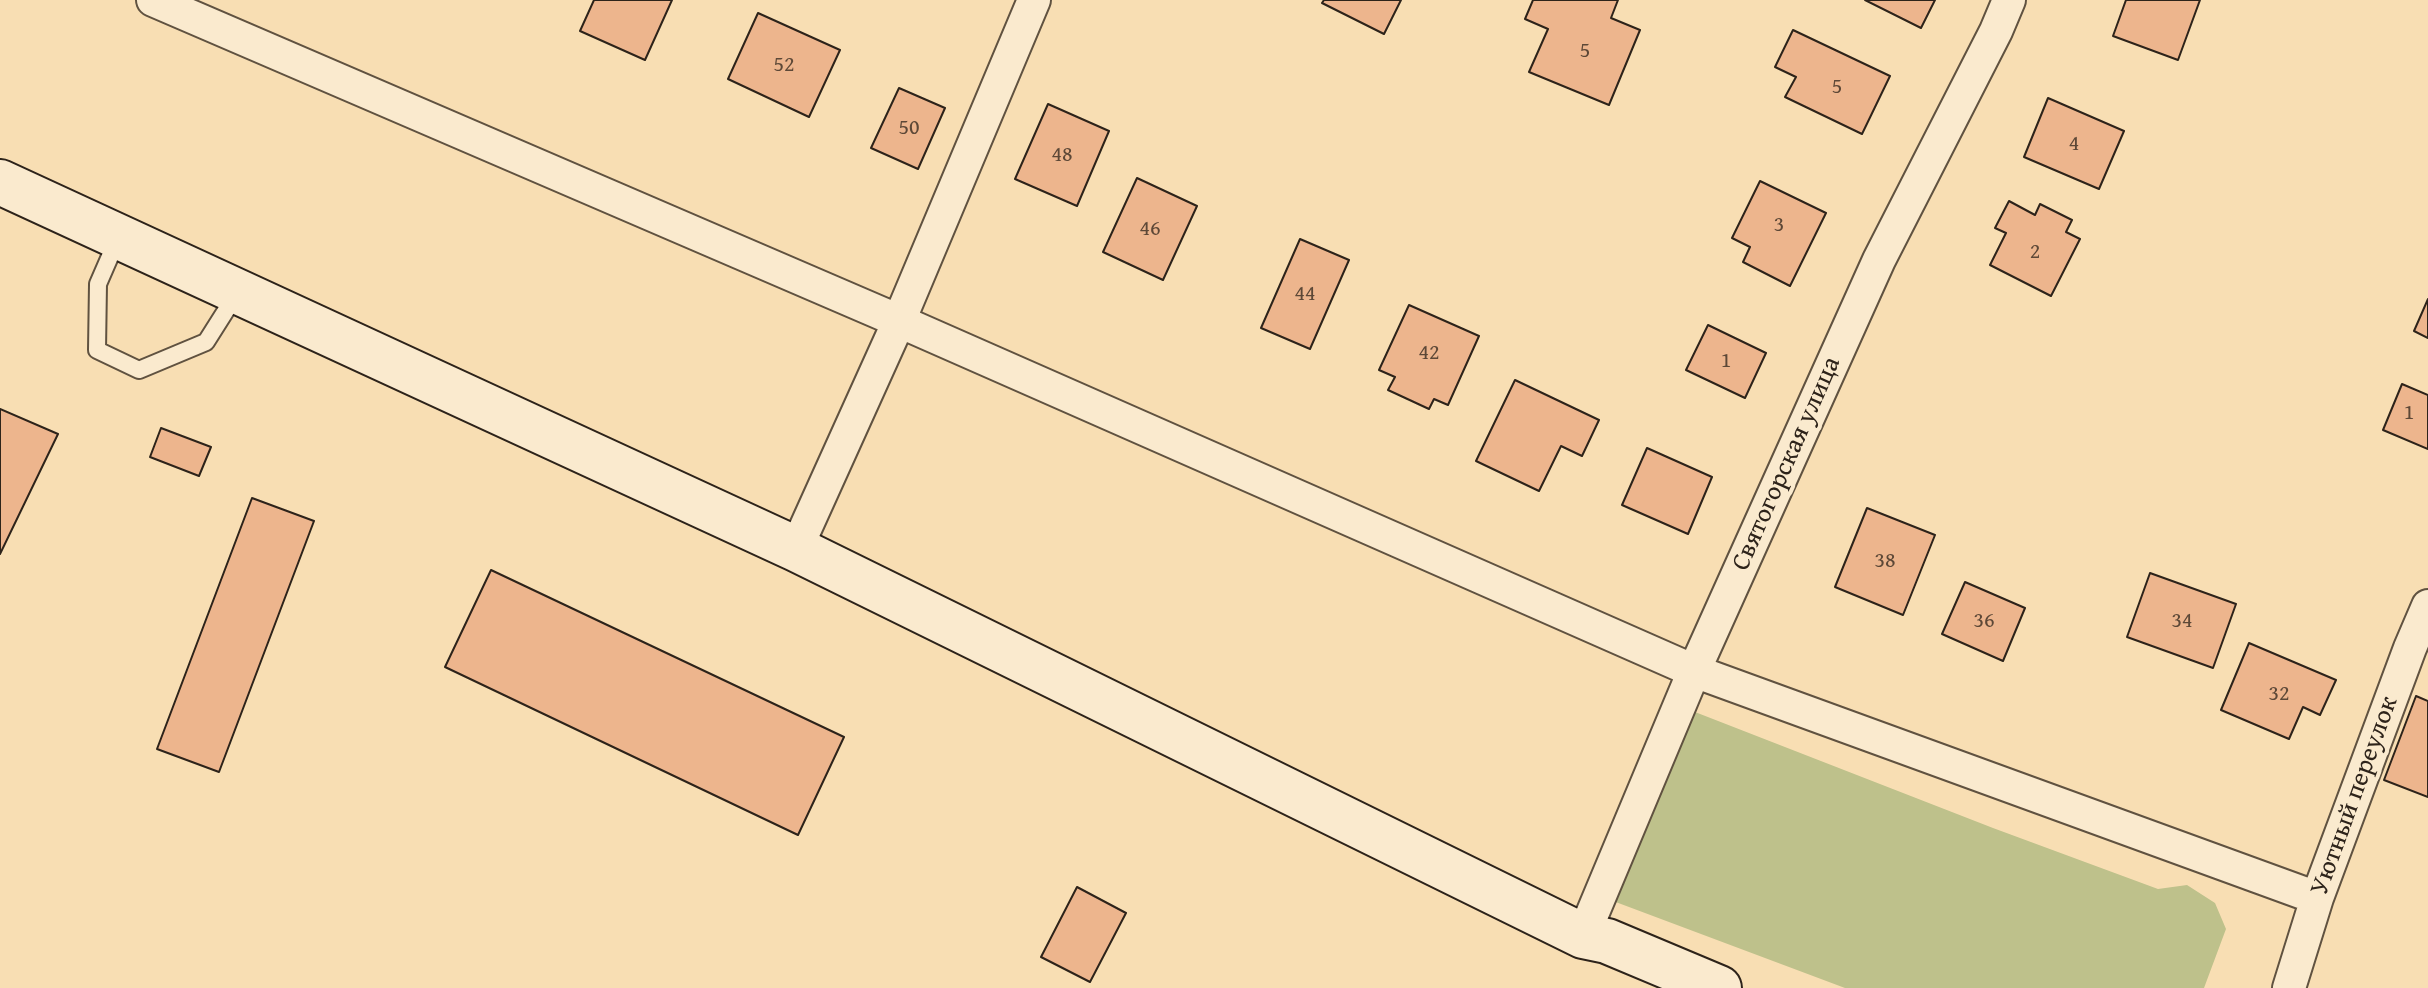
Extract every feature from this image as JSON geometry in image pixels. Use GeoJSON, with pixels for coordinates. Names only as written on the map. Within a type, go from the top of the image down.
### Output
{"type":"FeatureCollection","features":[{"type":"Feature","properties":{"kind":"main road"},"geometry":{"type":"LineString","coordinates":[[0,182],[796,549],[1583,936],[1607,941],[1663,977],[1719,988]]}},
{"type":"Feature","properties":{"kind":"street"},"geometry":{"type":"LineString","coordinates":[[153,0],[899,321],[1694,671],[2317,898]]}},
{"type":"Feature","properties":{"kind":"street"},"geometry":{"type":"LineString","coordinates":[[796,549],[899,321],[1034,0]]}},
{"type":"Feature","properties":{"kind":"street","name":"Святогорская улица"},"geometry":{"type":"LineString","coordinates":[[1583,936],[1694,671],[1879,260],[2009,0]]}},
{"type":"Feature","properties":{"kind":"street","name":"Уютный переулок"},"geometry":{"type":"LineString","coordinates":[[2289,988],[2317,898],[2428,606]]}},
{"type":"Feature","properties":{"kind":"lane"},"geometry":{"type":"LineString","coordinates":[[119,237],[98,284],[97,350],[139,370],[206,342],[238,291]]}},
{"type":"Feature","properties":{"kind":"green space"},"geometry":{"type":"Polygon","coordinates":[[[1695,712],[2158,889],[2187,885],[2215,903],[2226,929],[2204,988],[1845,988],[1613,901],[1681,728],[1695,712]]]}},
{"type":"Feature","properties":{"kind":"building"},"geometry":{"type":"Polygon","coordinates":[[[594,0],[672,0],[645,60],[580,31],[594,0]]]}},
{"type":"Feature","properties":{"kind":"building"},"geometry":{"type":"Polygon","coordinates":[[[1324,0],[1401,0],[1384,34],[1322,3],[1324,0]]]}},
{"type":"Feature","properties":{"kind":"building"},"geometry":{"type":"Polygon","coordinates":[[[1533,0],[1618,0],[1611,18],[1640,30],[1609,105],[1529,72],[1548,29],[1525,19],[1533,0]]]}},
{"type":"Feature","properties":{"kind":"building"},"geometry":{"type":"Polygon","coordinates":[[[1865,0],[1935,0],[1921,28],[1865,0]]]}},
{"type":"Feature","properties":{"kind":"building"},"geometry":{"type":"Polygon","coordinates":[[[2126,0],[2200,0],[2178,60],[2113,36],[2126,0]]]}},
{"type":"Feature","properties":{"kind":"building"},"geometry":{"type":"Polygon","coordinates":[[[758,13],[840,50],[809,117],[728,79],[758,13]]]}},
{"type":"Feature","properties":{"kind":"building"},"geometry":{"type":"Polygon","coordinates":[[[1793,30],[1890,76],[1862,134],[1785,97],[1796,77],[1775,67],[1793,30]]]}},
{"type":"Feature","properties":{"kind":"building"},"geometry":{"type":"Polygon","coordinates":[[[899,88],[945,108],[918,169],[871,148],[899,88]]]}},
{"type":"Feature","properties":{"kind":"building"},"geometry":{"type":"Polygon","coordinates":[[[2048,98],[2124,131],[2099,189],[2024,157],[2048,98]]]}},
{"type":"Feature","properties":{"kind":"building"},"geometry":{"type":"Polygon","coordinates":[[[1048,104],[1109,131],[1077,206],[1015,179],[1048,104]]]}},
{"type":"Feature","properties":{"kind":"building"},"geometry":{"type":"Polygon","coordinates":[[[1137,178],[1197,206],[1163,280],[1103,252],[1137,178]]]}},
{"type":"Feature","properties":{"kind":"building"},"geometry":{"type":"Polygon","coordinates":[[[1760,181],[1826,213],[1790,286],[1743,262],[1750,247],[1732,238],[1760,181]]]}},
{"type":"Feature","properties":{"kind":"building"},"geometry":{"type":"Polygon","coordinates":[[[2009,201],[2035,215],[2040,204],[2072,220],[2066,232],[2080,239],[2051,296],[1990,265],[2006,233],[1995,228],[2009,201]]]}},
{"type":"Feature","properties":{"kind":"building"},"geometry":{"type":"Polygon","coordinates":[[[1300,239],[1349,260],[1310,349],[1261,328],[1300,239]]]}},
{"type":"Feature","properties":{"kind":"building"},"geometry":{"type":"Polygon","coordinates":[[[2428,299],[2428,338],[2414,331],[2428,299]]]}},
{"type":"Feature","properties":{"kind":"building"},"geometry":{"type":"Polygon","coordinates":[[[1409,305],[1479,336],[1448,405],[1434,399],[1429,409],[1388,390],[1395,377],[1379,370],[1409,305]]]}},
{"type":"Feature","properties":{"kind":"building"},"geometry":{"type":"Polygon","coordinates":[[[1708,325],[1766,353],[1745,398],[1686,370],[1708,325]]]}},
{"type":"Feature","properties":{"kind":"building"},"geometry":{"type":"Polygon","coordinates":[[[1515,380],[1599,420],[1582,456],[1561,446],[1539,491],[1476,461],[1515,380]]]}},
{"type":"Feature","properties":{"kind":"building"},"geometry":{"type":"Polygon","coordinates":[[[2402,384],[2428,395],[2428,449],[2383,430],[2402,384]]]}},
{"type":"Feature","properties":{"kind":"building"},"geometry":{"type":"Polygon","coordinates":[[[0,409],[58,434],[0,554],[0,409]]]}},
{"type":"Feature","properties":{"kind":"building"},"geometry":{"type":"Polygon","coordinates":[[[161,428],[211,447],[199,476],[150,457],[161,428]]]}},
{"type":"Feature","properties":{"kind":"building"},"geometry":{"type":"Polygon","coordinates":[[[1647,448],[1712,477],[1688,534],[1622,505],[1647,448]]]}},
{"type":"Feature","properties":{"kind":"building"},"geometry":{"type":"Polygon","coordinates":[[[252,498],[314,521],[219,772],[157,749],[252,498]]]}},
{"type":"Feature","properties":{"kind":"building"},"geometry":{"type":"Polygon","coordinates":[[[1867,508],[1935,535],[1903,615],[1835,587],[1867,508]]]}},
{"type":"Feature","properties":{"kind":"building"},"geometry":{"type":"Polygon","coordinates":[[[491,570],[844,737],[798,835],[445,667],[491,570]]]}},
{"type":"Feature","properties":{"kind":"building"},"geometry":{"type":"Polygon","coordinates":[[[2150,573],[2236,604],[2213,668],[2127,637],[2150,573]]]}},
{"type":"Feature","properties":{"kind":"building"},"geometry":{"type":"Polygon","coordinates":[[[1965,582],[2025,608],[2003,661],[1942,634],[1965,582]]]}},
{"type":"Feature","properties":{"kind":"building"},"geometry":{"type":"Polygon","coordinates":[[[2249,643],[2336,680],[2320,715],[2303,707],[2289,739],[2221,710],[2249,643]]]}},
{"type":"Feature","properties":{"kind":"building"},"geometry":{"type":"Polygon","coordinates":[[[2416,696],[2428,701],[2428,797],[2384,780],[2416,696]]]}},
{"type":"Feature","properties":{"kind":"building"},"geometry":{"type":"Polygon","coordinates":[[[1077,887],[1126,913],[1090,982],[1041,957],[1077,887]]]}}]}
